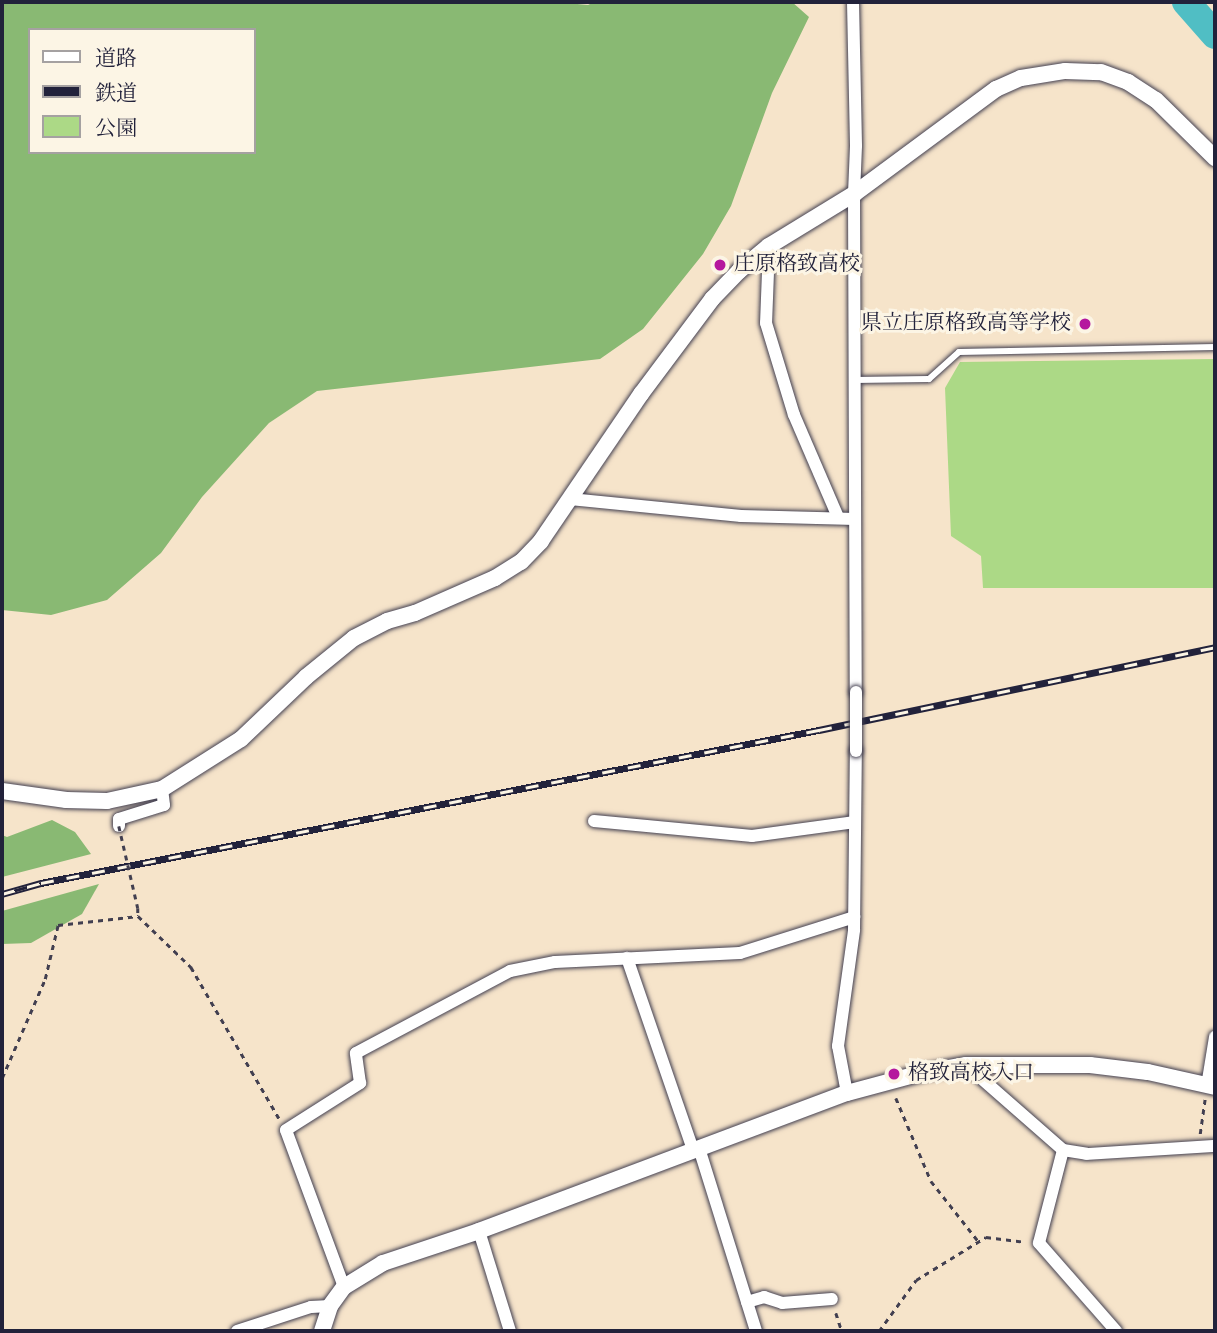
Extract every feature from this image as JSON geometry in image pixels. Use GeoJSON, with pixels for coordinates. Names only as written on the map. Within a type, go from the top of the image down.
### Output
{"type":"FeatureCollection","features":[{"type":"Feature","properties":{"kind":"street"},"geometry":{"type":"LineString","coordinates":[[847,1093],[838,1046],[854,917],[856,146],[853,2]]}},
{"type":"Feature","properties":{"kind":"street"},"geometry":{"type":"LineString","coordinates":[[2,791],[66,800],[107,801],[162,789],[241,739],[306,677],[354,638],[387,621],[415,614],[484,583],[521,562],[541,541],[641,394],[712,299],[769,246],[854,194],[996,89],[1021,78],[1065,71],[1101,72],[1128,82],[1156,100],[1215,158]]}},
{"type":"Feature","properties":{"kind":"street"},"geometry":{"type":"LineString","coordinates":[[769,246],[766,323],[794,415],[838,517]]}},
{"type":"Feature","properties":{"kind":"street"},"geometry":{"type":"LineString","coordinates":[[570,499],[741,516],[855,519]]}},
{"type":"Feature","properties":{"kind":"street"},"geometry":{"type":"LineString","coordinates":[[119,826],[119,819],[164,804],[162,789]]}},
{"type":"Feature","properties":{"kind":"street"},"geometry":{"type":"LineString","coordinates":[[594,821],[752,836],[855,822]]}},
{"type":"Feature","properties":{"kind":"street"},"geometry":{"type":"LineString","coordinates":[[344,1287],[286,1130],[360,1083],[356,1053],[510,971],[555,962],[740,953],[854,917]]}},
{"type":"Feature","properties":{"kind":"street"},"geometry":{"type":"LineString","coordinates":[[627,958],[696,1149],[756,1331]]}},
{"type":"Feature","properties":{"kind":"street"},"geometry":{"type":"LineString","coordinates":[[322,1331],[330,1306],[344,1287],[383,1263],[479,1231],[847,1093],[966,1065],[1090,1065],[1148,1072],[1211,1086],[1215,1037]]}},
{"type":"Feature","properties":{"kind":"street"},"geometry":{"type":"LineString","coordinates":[[966,1065],[1063,1150],[1087,1154],[1215,1146]]}},
{"type":"Feature","properties":{"kind":"street"},"geometry":{"type":"LineString","coordinates":[[1063,1150],[1039,1243],[1116,1331]]}},
{"type":"Feature","properties":{"kind":"street"},"geometry":{"type":"LineString","coordinates":[[479,1231],[510,1331]]}},
{"type":"Feature","properties":{"kind":"street"},"geometry":{"type":"LineString","coordinates":[[747,1302],[764,1297],[782,1303],[832,1299]]}},
{"type":"Feature","properties":{"kind":"street"},"geometry":{"type":"LineString","coordinates":[[237,1331],[311,1307],[330,1306]]}},
{"type":"Feature","properties":{"kind":"lane"},"geometry":{"type":"LineString","coordinates":[[855,380],[929,379],[959,352],[1215,347]]}},
{"type":"Feature","properties":{"kind":"path"},"geometry":{"type":"LineString","coordinates":[[119,826],[138,916],[191,967],[286,1130]]}},
{"type":"Feature","properties":{"kind":"path"},"geometry":{"type":"LineString","coordinates":[[2,1078],[45,979],[58,925],[138,916]]}},
{"type":"Feature","properties":{"kind":"path"},"geometry":{"type":"LineString","coordinates":[[889,1082],[931,1181],[979,1242]]}},
{"type":"Feature","properties":{"kind":"path"},"geometry":{"type":"LineString","coordinates":[[1198,1147],[1211,1086]]}},
{"type":"Feature","properties":{"kind":"path"},"geometry":{"type":"LineString","coordinates":[[879,1331],[916,1280],[986,1237],[1039,1243]]}},
{"type":"Feature","properties":{"kind":"path"},"geometry":{"type":"LineString","coordinates":[[832,1299],[842,1331]]}},
{"type":"Feature","properties":{"kind":"green space"},"geometry":{"type":"Polygon","coordinates":[[[2,2],[556,2],[588,5],[594,2],[792,2],[809,17],[772,93],[731,206],[703,254],[643,329],[600,359],[317,391],[269,423],[202,497],[161,553],[107,600],[51,615],[2,610],[2,2]]]}},
{"type":"Feature","properties":{"kind":"green space"},"geometry":{"type":"Polygon","coordinates":[[[1215,359],[1215,588],[983,588],[981,556],[951,536],[945,388],[960,362],[1215,359]]]}},
{"type":"Feature","properties":{"kind":"green space"},"geometry":{"type":"Polygon","coordinates":[[[52,820],[75,832],[91,854],[2,877],[2,835],[7,837],[52,820]]]}},
{"type":"Feature","properties":{"kind":"green space"},"geometry":{"type":"Polygon","coordinates":[[[99,884],[82,914],[31,943],[2,944],[2,911],[99,884]]]}},
{"type":"Feature","properties":{"kind":"waterway"},"geometry":{"type":"LineString","coordinates":[[1186,2],[1215,35]]}},
{"type":"Feature","properties":{"kind":"railway"},"geometry":{"type":"LineString","coordinates":[[2,894],[41,883],[819,730],[1215,647]]}},
{"type":"Feature","properties":{"kind":"place","name":"庄原格致高校"},"geometry":{"type":"Point","coordinates":[720,265]}},
{"type":"Feature","properties":{"kind":"place","name":"県立庄原格致高等学校"},"geometry":{"type":"Point","coordinates":[1085,324]}},
{"type":"Feature","properties":{"kind":"place","name":"格致高校入口"},"geometry":{"type":"Point","coordinates":[894,1074]}}]}
